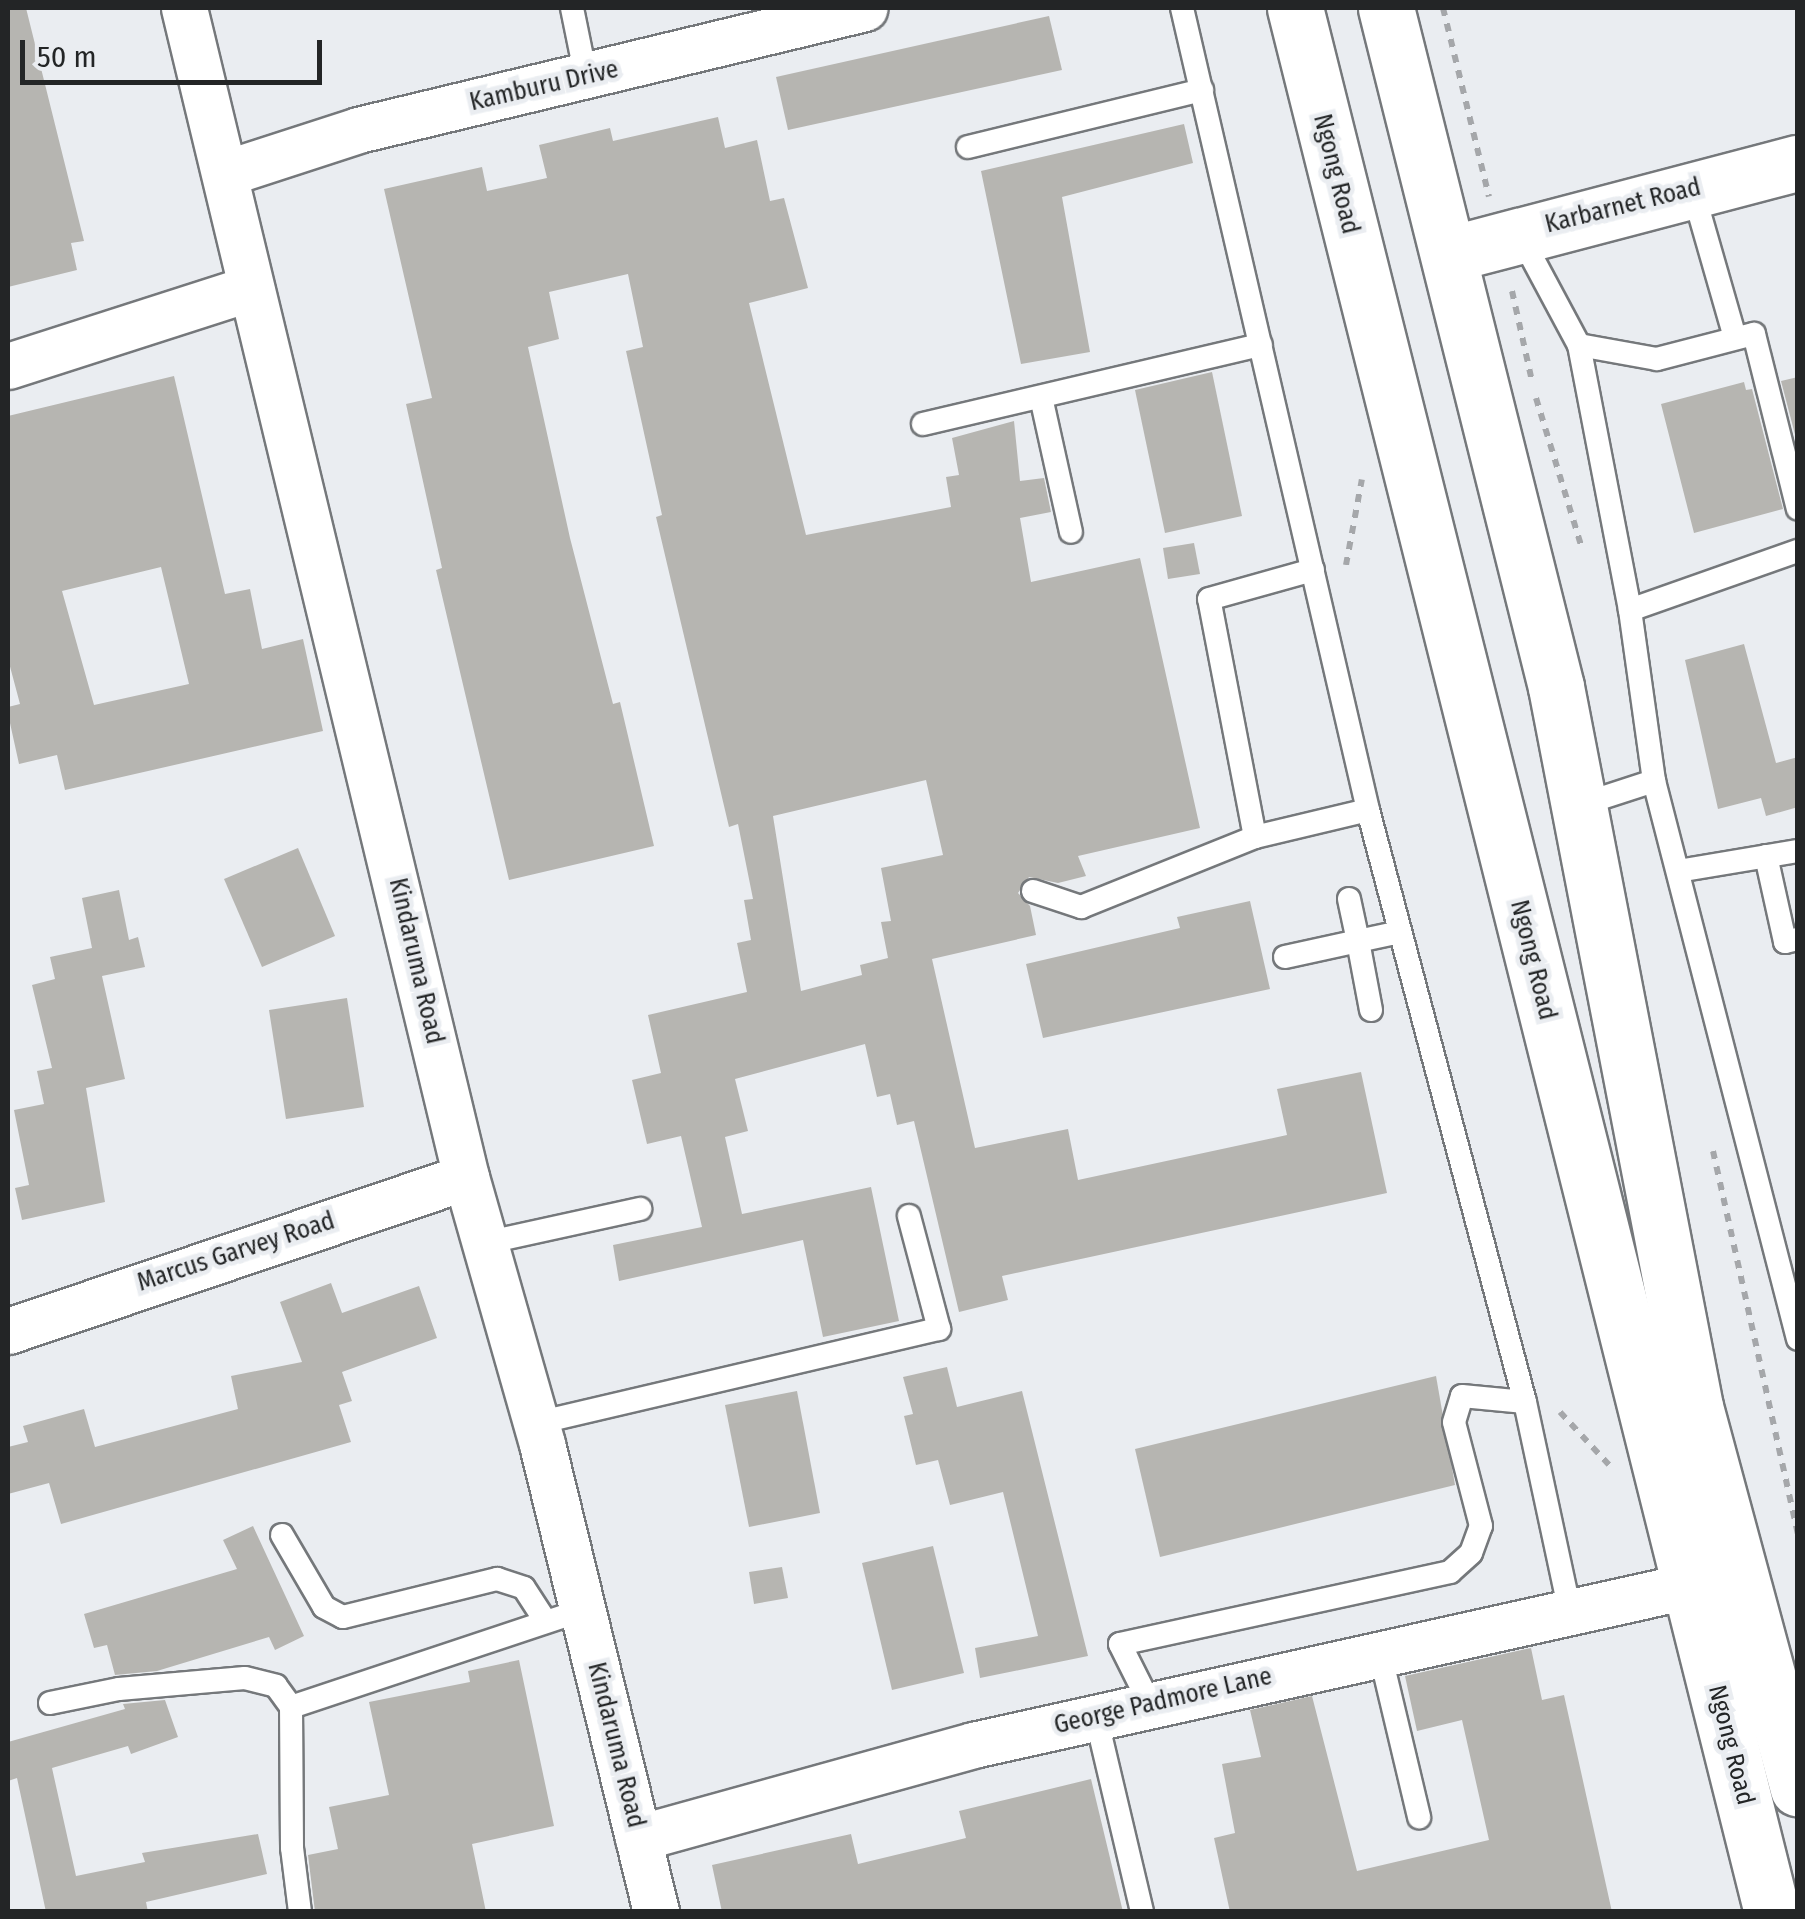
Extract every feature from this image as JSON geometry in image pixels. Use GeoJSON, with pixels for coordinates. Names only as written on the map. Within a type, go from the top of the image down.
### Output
{"type":"FeatureCollection","features":[{"type":"Feature","properties":{"kind":"main road","name":"Ngong Road"},"geometry":{"type":"LineString","coordinates":[[1294,8],[1772,1912]]}},
{"type":"Feature","properties":{"kind":"main road","name":"Ngong Road"},"geometry":{"type":"LineString","coordinates":[[1386,8],[1556,687],[1575,806],[1695,1407],[1798,1788]]}},
{"type":"Feature","properties":{"kind":"main road","name":"Karbarnet Road"},"geometry":{"type":"LineString","coordinates":[[1450,254],[1798,163]]}},
{"type":"Feature","properties":{"kind":"main road"},"geometry":{"type":"LineString","coordinates":[[1469,705],[1485,730],[1514,738],[1524,734],[1556,687]]}},
{"type":"Feature","properties":{"kind":"street","name":"Kindaruma Road"},"geometry":{"type":"LineString","coordinates":[[184,8],[466,1177],[536,1424],[564,1616],[638,1838],[656,1912]]}},
{"type":"Feature","properties":{"kind":"street","name":"Kamburu Drive"},"geometry":{"type":"LineString","coordinates":[[226,173],[358,130],[865,8]]}},
{"type":"Feature","properties":{"kind":"street"},"geometry":{"type":"LineString","coordinates":[[8,366],[251,288]]}},
{"type":"Feature","properties":{"kind":"street","name":"Marcus Garvey Road"},"geometry":{"type":"LineString","coordinates":[[8,1330],[466,1177]]}},
{"type":"Feature","properties":{"kind":"street","name":"George Padmore Lane"},"geometry":{"type":"LineString","coordinates":[[638,1838],[1096,1717],[1570,1608],[1692,1584]]}},
{"type":"Feature","properties":{"kind":"lane"},"geometry":{"type":"LineString","coordinates":[[572,8],[586,77]]}},
{"type":"Feature","properties":{"kind":"lane"},"geometry":{"type":"LineString","coordinates":[[1182,8],[1368,810],[1524,1402],[1570,1608]]}},
{"type":"Feature","properties":{"kind":"lane"},"geometry":{"type":"LineString","coordinates":[[968,147],[1202,90]]}},
{"type":"Feature","properties":{"kind":"lane"},"geometry":{"type":"LineString","coordinates":[[1692,188],[1735,337]]}},
{"type":"Feature","properties":{"kind":"lane"},"geometry":{"type":"LineString","coordinates":[[1519,233],[1578,345],[1630,610],[1654,781],[1797,1332]]}},
{"type":"Feature","properties":{"kind":"lane"},"geometry":{"type":"LineString","coordinates":[[1578,345],[1658,359],[1754,334],[1798,509]]}},
{"type":"Feature","properties":{"kind":"lane"},"geometry":{"type":"LineString","coordinates":[[923,424],[1260,345]]}},
{"type":"Feature","properties":{"kind":"lane"},"geometry":{"type":"LineString","coordinates":[[1041,397],[1070,532]]}},
{"type":"Feature","properties":{"kind":"lane"},"geometry":{"type":"LineString","coordinates":[[1630,610],[1798,551]]}},
{"type":"Feature","properties":{"kind":"lane"},"geometry":{"type":"LineString","coordinates":[[1255,837],[1209,599],[1312,570]]}},
{"type":"Feature","properties":{"kind":"lane"},"geometry":{"type":"LineString","coordinates":[[1575,806],[1654,781]]}},
{"type":"Feature","properties":{"kind":"lane"},"geometry":{"type":"LineString","coordinates":[[1033,890],[1081,906],[1255,837],[1368,810]]}},
{"type":"Feature","properties":{"kind":"lane"},"geometry":{"type":"LineString","coordinates":[[1678,870],[1798,850]]}},
{"type":"Feature","properties":{"kind":"lane"},"geometry":{"type":"LineString","coordinates":[[1766,856],[1785,942],[1798,939]]}},
{"type":"Feature","properties":{"kind":"lane"},"geometry":{"type":"LineString","coordinates":[[1349,899],[1372,1010]]}},
{"type":"Feature","properties":{"kind":"lane"},"geometry":{"type":"LineString","coordinates":[[1285,956],[1400,932]]}},
{"type":"Feature","properties":{"kind":"lane"},"geometry":{"type":"LineString","coordinates":[[485,1243],[640,1208]]}},
{"type":"Feature","properties":{"kind":"lane"},"geometry":{"type":"LineString","coordinates":[[536,1424],[939,1329],[909,1216]]}},
{"type":"Feature","properties":{"kind":"lane"},"geometry":{"type":"LineString","coordinates":[[1125,1648],[1450,1572],[1471,1553],[1480,1526],[1454,1422],[1462,1396],[1524,1402]]}},
{"type":"Feature","properties":{"kind":"lane"},"geometry":{"type":"LineString","coordinates":[[282,1535],[324,1607],[343,1617],[498,1579],[524,1588],[564,1616]]}},
{"type":"Feature","properties":{"kind":"lane"},"geometry":{"type":"LineString","coordinates":[[290,1706],[564,1616]]}},
{"type":"Feature","properties":{"kind":"lane"},"geometry":{"type":"LineString","coordinates":[[1118,1620],[1125,1648]]}},
{"type":"Feature","properties":{"kind":"lane"},"geometry":{"type":"LineString","coordinates":[[1125,1648],[1120,1644],[1150,1704]]}},
{"type":"Feature","properties":{"kind":"lane"},"geometry":{"type":"LineString","coordinates":[[1380,1653],[1419,1817]]}},
{"type":"Feature","properties":{"kind":"lane"},"geometry":{"type":"LineString","coordinates":[[50,1703],[118,1689],[245,1678],[276,1686],[290,1706],[292,1848],[300,1912]]}},
{"type":"Feature","properties":{"kind":"lane"},"geometry":{"type":"LineString","coordinates":[[1096,1717],[1142,1912]]}},
{"type":"Feature","properties":{"kind":"path"},"geometry":{"type":"LineString","coordinates":[[1345,568],[1366,458]]}},
{"type":"Feature","properties":{"kind":"path"},"geometry":{"type":"LineString","coordinates":[[1550,1402],[1615,1472]]}},
{"type":"Feature","properties":{"kind":"building"},"geometry":{"type":"Polygon","coordinates":[[[8,8],[26,8],[84,241],[71,243],[77,270],[8,287],[8,8]]]}},
{"type":"Feature","properties":{"kind":"building"},"geometry":{"type":"Polygon","coordinates":[[[1049,16],[1062,70],[788,130],[776,77],[1049,16]]]}},
{"type":"Feature","properties":{"kind":"building"},"geometry":{"type":"Polygon","coordinates":[[[718,117],[725,148],[757,140],[770,201],[784,198],[808,288],[749,303],[806,535],[951,507],[946,477],[959,475],[952,438],[1014,421],[1020,481],[1044,478],[1051,512],[1020,518],[1031,582],[1140,558],[1200,828],[1078,856],[1086,876],[1058,883],[1029,877],[1018,893],[1030,906],[1036,935],[932,959],[975,1148],[1068,1129],[1078,1180],[1287,1135],[1277,1089],[1361,1072],[1387,1193],[1002,1276],[1008,1300],[959,1312],[914,1121],[897,1125],[890,1094],[877,1097],[865,1044],[735,1079],[748,1131],[725,1137],[742,1214],[871,1187],[899,1321],[823,1337],[803,1240],[619,1281],[613,1245],[702,1227],[681,1136],[647,1144],[632,1080],[661,1073],[648,1015],[747,992],[737,943],[751,940],[744,900],[753,899],[738,824],[729,827],[656,517],[662,515],[626,351],[643,347],[628,274],[549,292],[559,339],[528,347],[570,538],[613,704],[620,702],[654,846],[509,880],[436,570],[442,568],[406,404],[432,398],[384,189],[482,167],[487,191],[547,178],[539,145],[610,128],[613,141],[718,117]],[[926,780],[773,816],[801,991],[862,975],[860,965],[888,958],[881,922],[891,921],[881,868],[943,855],[926,780]]]}},
{"type":"Feature","properties":{"kind":"building"},"geometry":{"type":"Polygon","coordinates":[[[1184,124],[1193,163],[1062,197],[1090,352],[1021,364],[981,171],[1184,124]]]}},
{"type":"Feature","properties":{"kind":"building"},"geometry":{"type":"Polygon","coordinates":[[[1212,372],[1242,516],[1165,533],[1135,390],[1212,372]]]}},
{"type":"Feature","properties":{"kind":"building"},"geometry":{"type":"Polygon","coordinates":[[[174,376],[225,594],[250,589],[262,649],[303,639],[323,731],[65,790],[57,755],[19,764],[8,714],[8,707],[20,704],[8,659],[8,416],[174,376]],[[161,567],[62,591],[94,705],[189,684],[161,567]]]}},
{"type":"Feature","properties":{"kind":"building"},"geometry":{"type":"Polygon","coordinates":[[[1798,377],[1798,446],[1781,381],[1798,377]]]}},
{"type":"Feature","properties":{"kind":"building"},"geometry":{"type":"Polygon","coordinates":[[[1744,382],[1746,390],[1752,389],[1783,509],[1694,533],[1661,404],[1744,382]]]}},
{"type":"Feature","properties":{"kind":"building"},"geometry":{"type":"Polygon","coordinates":[[[1194,543],[1200,574],[1168,579],[1163,548],[1194,543]]]}},
{"type":"Feature","properties":{"kind":"building"},"geometry":{"type":"Polygon","coordinates":[[[1744,644],[1776,763],[1798,757],[1798,807],[1766,816],[1761,798],[1718,809],[1685,660],[1744,644]]]}},
{"type":"Feature","properties":{"kind":"building"},"geometry":{"type":"Polygon","coordinates":[[[298,848],[335,936],[262,967],[224,879],[298,848]]]}},
{"type":"Feature","properties":{"kind":"building"},"geometry":{"type":"Polygon","coordinates":[[[119,890],[129,940],[138,937],[145,967],[102,976],[125,1079],[86,1088],[105,1202],[22,1220],[15,1188],[29,1185],[14,1110],[44,1104],[37,1071],[52,1068],[32,985],[55,979],[50,957],[92,948],[82,898],[119,890]]]}},
{"type":"Feature","properties":{"kind":"building"},"geometry":{"type":"Polygon","coordinates":[[[1250,901],[1270,989],[1043,1038],[1026,964],[1180,928],[1177,917],[1250,901]]]}},
{"type":"Feature","properties":{"kind":"building"},"geometry":{"type":"Polygon","coordinates":[[[347,998],[364,1107],[286,1119],[269,1010],[347,998]]]}},
{"type":"Feature","properties":{"kind":"building"},"geometry":{"type":"Polygon","coordinates":[[[331,1283],[342,1313],[419,1286],[437,1338],[342,1372],[352,1401],[339,1405],[351,1442],[61,1524],[49,1483],[8,1494],[8,1447],[28,1442],[23,1426],[84,1409],[95,1447],[238,1409],[231,1376],[302,1362],[280,1302],[331,1283]]]}},
{"type":"Feature","properties":{"kind":"building"},"geometry":{"type":"Polygon","coordinates":[[[947,1367],[957,1407],[1022,1391],[1088,1656],[980,1678],[975,1648],[1038,1636],[1003,1492],[950,1505],[938,1460],[916,1465],[904,1416],[913,1414],[903,1377],[947,1367]]]}},
{"type":"Feature","properties":{"kind":"building"},"geometry":{"type":"Polygon","coordinates":[[[1436,1376],[1455,1485],[1160,1557],[1135,1449],[1436,1376]]]}},
{"type":"Feature","properties":{"kind":"building"},"geometry":{"type":"Polygon","coordinates":[[[797,1391],[820,1513],[749,1527],[725,1405],[797,1391]]]}},
{"type":"Feature","properties":{"kind":"building"},"geometry":{"type":"Polygon","coordinates":[[[253,1526],[304,1636],[275,1650],[269,1637],[157,1671],[115,1675],[107,1645],[94,1648],[84,1614],[237,1569],[223,1540],[253,1526]]]}},
{"type":"Feature","properties":{"kind":"building"},"geometry":{"type":"Polygon","coordinates":[[[933,1546],[964,1673],[892,1690],[862,1563],[933,1546]]]}},
{"type":"Feature","properties":{"kind":"building"},"geometry":{"type":"Polygon","coordinates":[[[782,1567],[788,1598],[754,1604],[749,1572],[782,1567]]]}},
{"type":"Feature","properties":{"kind":"building"},"geometry":{"type":"Polygon","coordinates":[[[1531,1648],[1542,1700],[1564,1695],[1612,1912],[1230,1912],[1214,1838],[1235,1833],[1222,1764],[1261,1757],[1250,1710],[1312,1696],[1357,1871],[1489,1840],[1462,1720],[1417,1731],[1405,1676],[1531,1648]]]}},
{"type":"Feature","properties":{"kind":"building"},"geometry":{"type":"Polygon","coordinates":[[[519,1660],[554,1826],[472,1844],[486,1912],[315,1912],[308,1855],[338,1849],[329,1807],[389,1795],[369,1702],[470,1682],[468,1671],[519,1660]]]}},
{"type":"Feature","properties":{"kind":"building"},"geometry":{"type":"Polygon","coordinates":[[[165,1700],[178,1737],[131,1754],[128,1746],[52,1768],[76,1876],[145,1862],[142,1853],[258,1834],[267,1874],[146,1902],[148,1912],[46,1912],[17,1778],[8,1781],[8,1742],[125,1709],[123,1704],[165,1700]]]}},
{"type":"Feature","properties":{"kind":"building"},"geometry":{"type":"Polygon","coordinates":[[[1091,1779],[1123,1912],[722,1912],[712,1865],[851,1834],[858,1864],[966,1838],[959,1811],[1091,1779]]]}}]}
